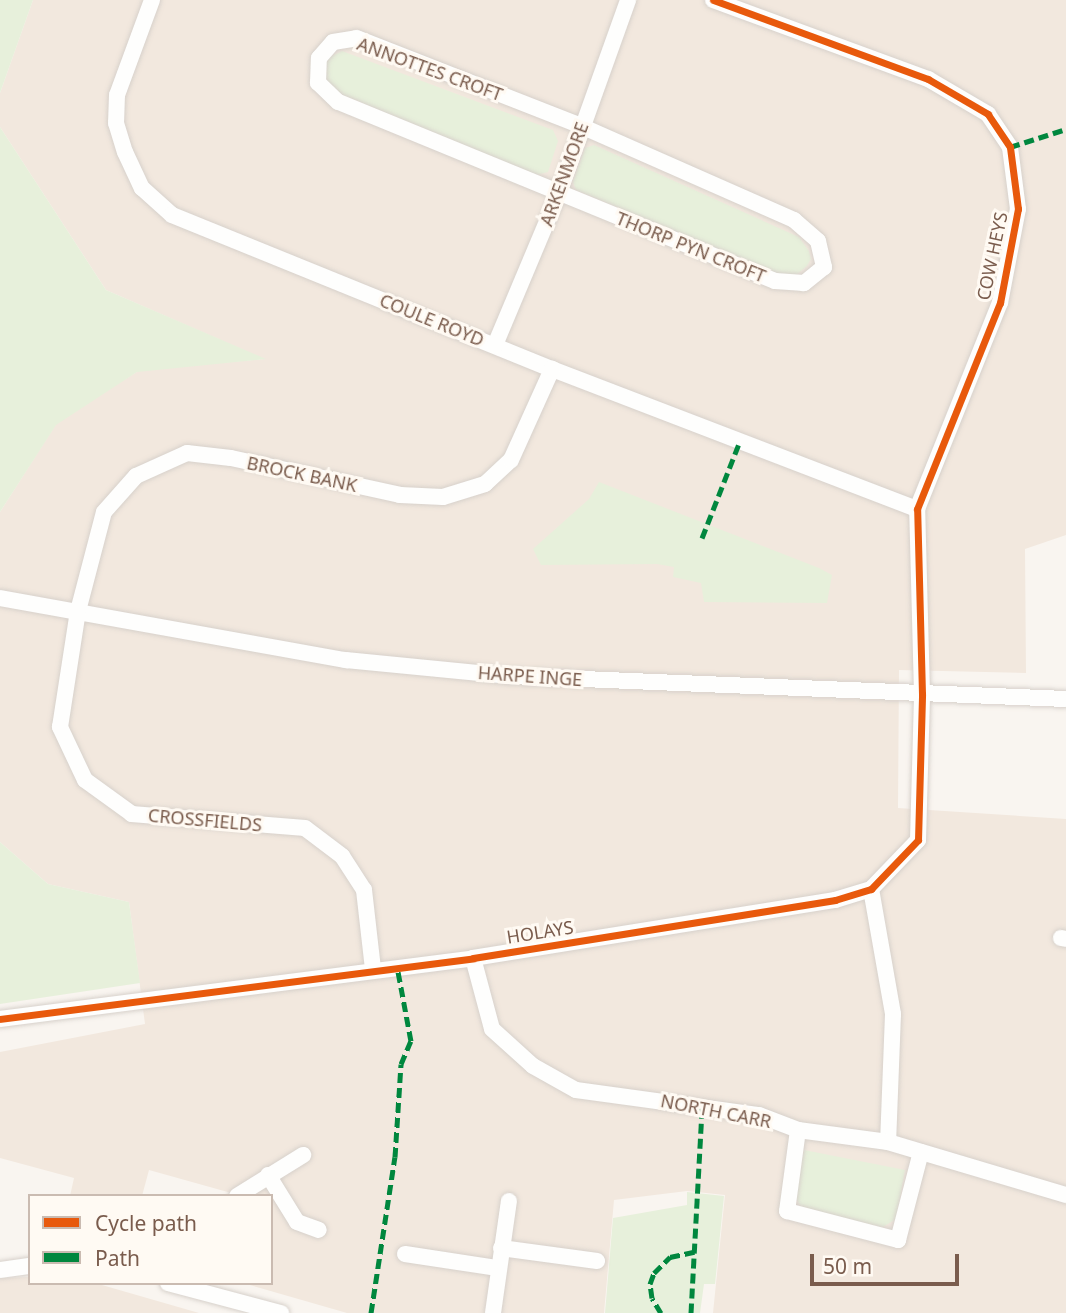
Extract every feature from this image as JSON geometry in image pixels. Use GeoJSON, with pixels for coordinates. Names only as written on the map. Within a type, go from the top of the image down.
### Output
{"type":"FeatureCollection","features":[{"type":"Feature","properties":{"kind":"street","name":"COULE ROYD"},"geometry":{"type":"LineString","coordinates":[[152,0],[117,95],[116,123],[125,152],[142,188],[172,215],[552,369],[917,509]]}},
{"type":"Feature","properties":{"kind":"street","name":"ARKENMORE"},"geometry":{"type":"LineString","coordinates":[[495,345],[559,193],[628,0]]}},
{"type":"Feature","properties":{"kind":"street","name":"COW HEYS"},"geometry":{"type":"LineString","coordinates":[[713,0],[928,79],[988,114],[1010,147],[1018,209],[1000,303],[917,509],[922,694]]}},
{"type":"Feature","properties":{"kind":"street","name":"ANNOTTES CROFT"},"geometry":{"type":"LineString","coordinates":[[559,193],[338,102],[318,83],[319,58],[333,42],[357,38],[581,126]]}},
{"type":"Feature","properties":{"kind":"street","name":"THORP PYN CROFT"},"geometry":{"type":"LineString","coordinates":[[559,193],[775,281],[804,284],[824,267],[818,241],[794,220],[581,126]]}},
{"type":"Feature","properties":{"kind":"street","name":"BROCK BANK"},"geometry":{"type":"LineString","coordinates":[[78,611],[104,512],[136,476],[187,453],[232,458],[400,495],[443,497],[485,484],[511,460],[552,369]]}},
{"type":"Feature","properties":{"kind":"street","name":"HARPE INGE"},"geometry":{"type":"LineString","coordinates":[[0,598],[360,661],[510,676],[1066,699]]}},
{"type":"Feature","properties":{"kind":"street","name":"CROSSFIELDS"},"geometry":{"type":"LineString","coordinates":[[78,611],[60,727],[85,779],[132,814],[305,828],[342,856],[364,890],[373,969]]}},
{"type":"Feature","properties":{"kind":"street","name":"HOLAYS"},"geometry":{"type":"LineString","coordinates":[[0,1019],[473,958],[835,900],[871,889],[918,840],[922,694]]}},
{"type":"Feature","properties":{"kind":"street"},"geometry":{"type":"LineString","coordinates":[[871,889],[893,1014],[888,1142]]}},
{"type":"Feature","properties":{"kind":"street","name":"NORTH CARR"},"geometry":{"type":"LineString","coordinates":[[473,958],[492,1029],[533,1066],[576,1090],[759,1115],[797,1130],[888,1142],[1066,1195]]}},
{"type":"Feature","properties":{"kind":"street"},"geometry":{"type":"LineString","coordinates":[[797,1130],[787,1211],[898,1240],[921,1152]]}},
{"type":"Feature","properties":{"kind":"street"},"geometry":{"type":"LineString","coordinates":[[240,1194],[303,1155]]}},
{"type":"Feature","properties":{"kind":"street"},"geometry":{"type":"LineString","coordinates":[[268,1175],[297,1222],[319,1230]]}},
{"type":"Feature","properties":{"kind":"street"},"geometry":{"type":"LineString","coordinates":[[493,1313],[509,1201]]}},
{"type":"Feature","properties":{"kind":"street"},"geometry":{"type":"LineString","coordinates":[[501,1248],[597,1261]]}},
{"type":"Feature","properties":{"kind":"street"},"geometry":{"type":"LineString","coordinates":[[405,1254],[498,1268]]}},
{"type":"Feature","properties":{"kind":"street"},"geometry":{"type":"LineString","coordinates":[[0,1270],[28,1265]]}},
{"type":"Feature","properties":{"kind":"street"},"geometry":{"type":"LineString","coordinates":[[184,1285],[208,1288],[264,1311],[281,1313]]}},
{"type":"Feature","properties":{"kind":"shaded area"},"geometry":{"type":"Polygon","coordinates":[[[33,0],[1066,0],[1066,535],[1025,549],[1026,673],[899,670],[898,808],[1066,819],[1066,1313],[713,1313],[725,1195],[687,1191],[614,1200],[604,1313],[347,1313],[250,1285],[273,1285],[273,1194],[235,1194],[149,1170],[143,1194],[70,1194],[74,1178],[0,1158],[0,1052],[145,1024],[129,902],[48,884],[0,842],[0,512],[58,421],[140,370],[264,359],[106,290],[0,127],[0,93],[33,0]]]}},
{"type":"Feature","properties":{"kind":"shaded area"},"geometry":{"type":"Polygon","coordinates":[[[28,1277],[28,1285],[102,1285],[199,1313],[0,1313],[0,1278],[28,1277]]]}},
{"type":"Feature","properties":{"kind":"green space"},"geometry":{"type":"Polygon","coordinates":[[[0,0],[33,0],[0,93],[0,0]]]}},
{"type":"Feature","properties":{"kind":"green space"},"geometry":{"type":"Polygon","coordinates":[[[342,51],[553,130],[558,141],[548,172],[536,175],[336,92],[325,82],[326,59],[342,51]]]}},
{"type":"Feature","properties":{"kind":"green space"},"geometry":{"type":"Polygon","coordinates":[[[0,127],[106,290],[266,359],[137,372],[56,425],[0,512],[0,127]]]}},
{"type":"Feature","properties":{"kind":"green space"},"geometry":{"type":"Polygon","coordinates":[[[594,145],[799,237],[811,259],[795,276],[781,275],[576,190],[573,182],[585,148],[594,145]]]}},
{"type":"Feature","properties":{"kind":"green space"},"geometry":{"type":"Polygon","coordinates":[[[599,482],[819,568],[832,575],[827,603],[704,602],[701,583],[673,577],[674,567],[657,564],[541,565],[533,549],[589,499],[599,482]]]}},
{"type":"Feature","properties":{"kind":"green space"},"geometry":{"type":"Polygon","coordinates":[[[0,842],[48,884],[129,902],[140,983],[0,1004],[0,842]]]}},
{"type":"Feature","properties":{"kind":"green space"},"geometry":{"type":"Polygon","coordinates":[[[804,1150],[905,1170],[896,1219],[883,1227],[803,1210],[795,1197],[804,1150]]]}},
{"type":"Feature","properties":{"kind":"green space"},"geometry":{"type":"Polygon","coordinates":[[[687,1192],[724,1196],[715,1284],[704,1284],[700,1313],[605,1313],[613,1218],[687,1205],[687,1192]]]}},
{"type":"Feature","properties":{"kind":"marked path"},"geometry":{"type":"LineString","coordinates":[[1010,147],[1066,129]]}},
{"type":"Feature","properties":{"kind":"marked path"},"geometry":{"type":"LineString","coordinates":[[702,538],[740,441]]}},
{"type":"Feature","properties":{"kind":"marked path"},"geometry":{"type":"LineString","coordinates":[[371,1313],[395,1157],[401,1064],[411,1041],[397,966]]}},
{"type":"Feature","properties":{"kind":"marked path"},"geometry":{"type":"LineString","coordinates":[[691,1313],[702,1107]]}},
{"type":"Feature","properties":{"kind":"marked path"},"geometry":{"type":"LineString","coordinates":[[661,1313],[652,1298],[650,1284],[654,1273],[670,1257],[694,1252]]}},
{"type":"Feature","properties":{"kind":"cycle path"},"geometry":{"type":"LineString","coordinates":[[0,1019],[473,958],[835,900],[871,889],[918,840],[922,694],[917,509],[1000,303],[1018,209],[1010,147],[988,114],[928,79],[713,0]]}}]}
